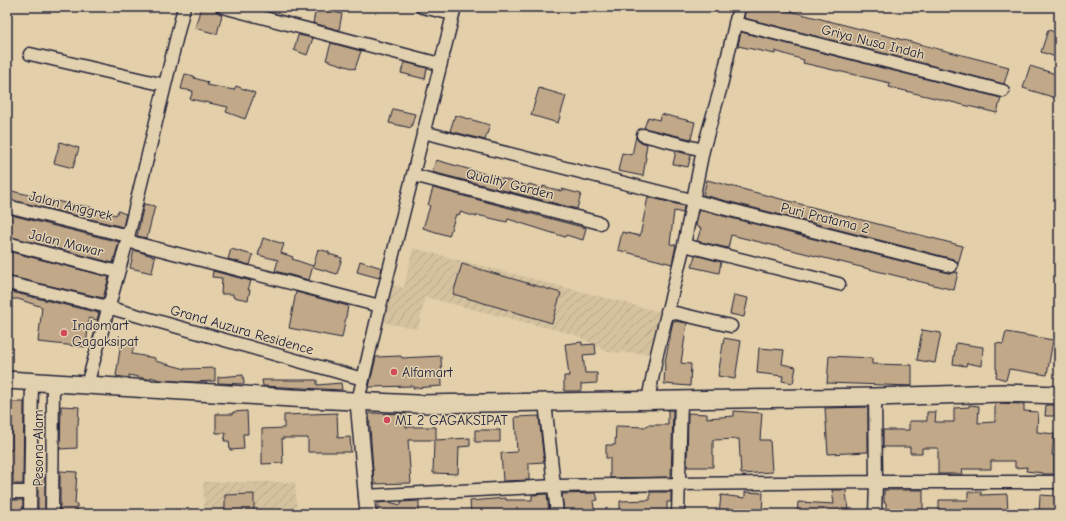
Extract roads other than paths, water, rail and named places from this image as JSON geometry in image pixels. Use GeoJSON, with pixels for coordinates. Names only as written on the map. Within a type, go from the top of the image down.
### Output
{"type":"FeatureCollection","features":[{"type":"Feature","properties":{"kind":"main road"},"geometry":{"type":"LineString","coordinates":[[7,380],[416,404],[875,397],[1002,393],[1059,395]]}},
{"type":"Feature","properties":{"kind":"street"},"geometry":{"type":"LineString","coordinates":[[87,385],[111,308],[118,272],[128,238],[184,7]]}},
{"type":"Feature","properties":{"kind":"street"},"geometry":{"type":"LineString","coordinates":[[223,7],[440,64]]}},
{"type":"Feature","properties":{"kind":"street"},"geometry":{"type":"LineString","coordinates":[[368,514],[365,496],[358,401],[380,306],[454,11],[422,7]]}},
{"type":"Feature","properties":{"kind":"street"},"geometry":{"type":"LineString","coordinates":[[648,400],[667,312],[684,245],[703,150],[720,90],[739,7]]}},
{"type":"Feature","properties":{"kind":"street","name":"Griya Nusa Indah"},"geometry":{"type":"LineString","coordinates":[[735,23],[1003,91]]}},
{"type":"Feature","properties":{"kind":"street"},"geometry":{"type":"LineString","coordinates":[[30,54],[165,85]]}},
{"type":"Feature","properties":{"kind":"street","name":"Puri Pratama 2"},"geometry":{"type":"LineString","coordinates":[[423,132],[951,266]]}},
{"type":"Feature","properties":{"kind":"street"},"geometry":{"type":"LineString","coordinates":[[643,135],[703,150]]}},
{"type":"Feature","properties":{"kind":"street","name":"Quality Garden"},"geometry":{"type":"LineString","coordinates":[[413,175],[600,223]]}},
{"type":"Feature","properties":{"kind":"street","name":"Jalan Anggrek"},"geometry":{"type":"LineString","coordinates":[[8,208],[128,238],[380,306]]}},
{"type":"Feature","properties":{"kind":"street","name":"Jalan Mawar"},"geometry":{"type":"LineString","coordinates":[[7,243],[118,272]]}},
{"type":"Feature","properties":{"kind":"street"},"geometry":{"type":"LineString","coordinates":[[684,245],[838,284]]}},
{"type":"Feature","properties":{"kind":"street","name":"Grand Auzura Residence"},"geometry":{"type":"LineString","coordinates":[[7,283],[111,308],[363,379]]}},
{"type":"Feature","properties":{"kind":"street"},"geometry":{"type":"LineString","coordinates":[[667,312],[731,326]]}},
{"type":"Feature","properties":{"kind":"street"},"geometry":{"type":"LineString","coordinates":[[30,514],[32,381]]}},
{"type":"Feature","properties":{"kind":"street","name":"Pesona Alam"},"geometry":{"type":"LineString","coordinates":[[52,514],[53,383]]}},
{"type":"Feature","properties":{"kind":"street"},"geometry":{"type":"LineString","coordinates":[[875,397],[875,514]]}},
{"type":"Feature","properties":{"kind":"street"},"geometry":{"type":"LineString","coordinates":[[678,514],[681,399]]}},
{"type":"Feature","properties":{"kind":"street"},"geometry":{"type":"LineString","coordinates":[[546,402],[558,514]]}},
{"type":"Feature","properties":{"kind":"street"},"geometry":{"type":"LineString","coordinates":[[365,496],[554,486],[876,482],[1059,482]]}},
{"type":"Feature","properties":{"kind":"street"},"geometry":{"type":"LineString","coordinates":[[7,492],[30,492]]}},
{"type":"Feature","properties":{"kind":"place","name":"Indomart Gagaksipat"},"geometry":{"type":"Point","coordinates":[64,333]}},
{"type":"Feature","properties":{"kind":"place","name":"Alfamart"},"geometry":{"type":"Point","coordinates":[394,372]}},
{"type":"Feature","properties":{"kind":"place","name":"MI 2 GAGAKSIPAT"},"geometry":{"type":"Point","coordinates":[387,420]}}]}
